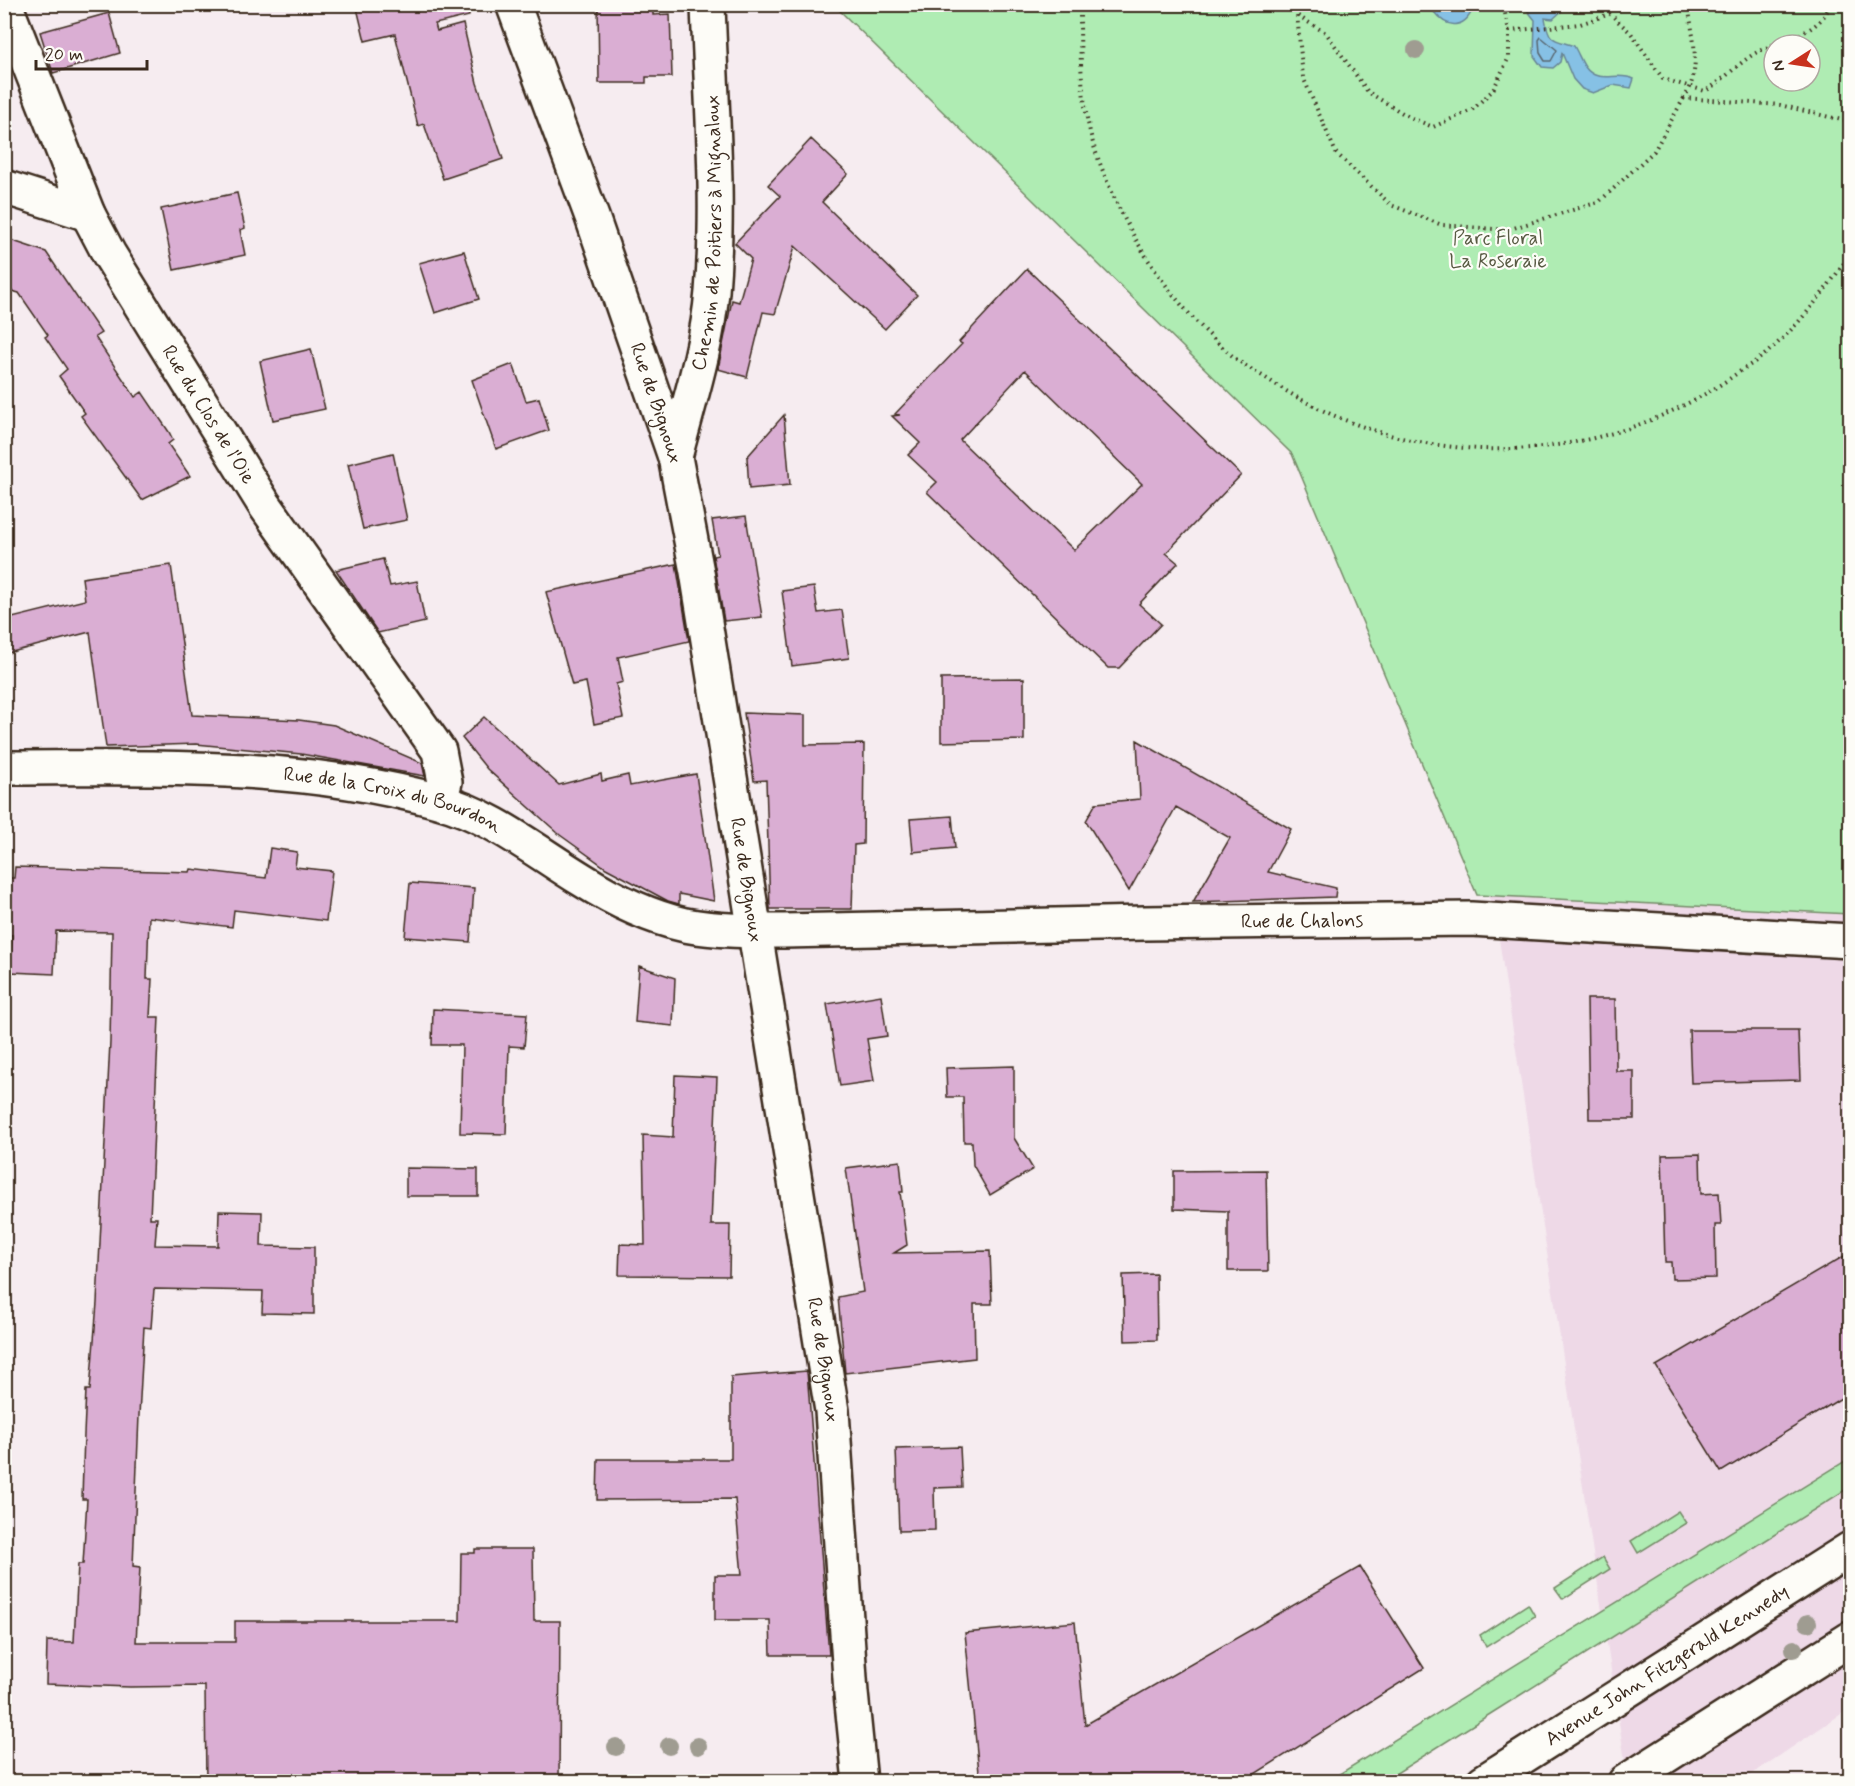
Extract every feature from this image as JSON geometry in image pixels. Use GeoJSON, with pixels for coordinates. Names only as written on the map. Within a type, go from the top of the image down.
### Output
{"type":"FeatureCollection","features":[{"type":"Feature","properties":{"kind":"street","name":"Rue du Clos de l'Oie"},"geometry":{"type":"LineString","coordinates":[[5,4],[88,214],[109,254],[264,504],[439,751],[445,782],[440,801]]}},
{"type":"Feature","properties":{"kind":"street","name":"Rue de Bignoux"},"geometry":{"type":"LineString","coordinates":[[513,4],[585,197],[675,457],[697,572],[832,1411],[850,1682],[860,1782]]}},
{"type":"Feature","properties":{"kind":"street","name":"Chemin de Poitiers à Mignaloux"},"geometry":{"type":"LineString","coordinates":[[675,457],[705,343],[712,292],[715,231],[708,4]]}},
{"type":"Feature","properties":{"kind":"street"},"geometry":{"type":"LineString","coordinates":[[4,187],[88,214]]}},
{"type":"Feature","properties":{"kind":"street","name":"Rue de la Croix du Bourdon"},"geometry":{"type":"LineString","coordinates":[[4,768],[231,769],[332,780],[440,801],[497,825],[584,881],[633,906],[684,925],[754,931]]}},
{"type":"Feature","properties":{"kind":"street","name":"Rue de Chalons"},"geometry":{"type":"LineString","coordinates":[[754,931],[1146,922],[1471,919],[1851,941]]}},
{"type":"Feature","properties":{"kind":"street","name":"Avenue John Fitzgerald Kennedy"},"geometry":{"type":"LineString","coordinates":[[1483,1782],[1851,1549]]}},
{"type":"Feature","properties":{"kind":"street"},"geometry":{"type":"LineString","coordinates":[[1625,1782],[1851,1639]]}},
{"type":"Feature","properties":{"kind":"path"},"geometry":{"type":"LineString","coordinates":[[1080,4],[1081,75],[1097,156],[1130,232],[1176,300],[1235,358],[1294,397],[1380,434],[1462,449],[1544,448],[1624,431],[1700,399],[1768,352],[1825,292],[1851,254]]}},
{"type":"Feature","properties":{"kind":"path"},"geometry":{"type":"LineString","coordinates":[[1296,4],[1303,78],[1336,153],[1391,206],[1443,225],[1507,230],[1599,202],[1654,152],[1690,89],[1696,61],[1688,4]]}},
{"type":"Feature","properties":{"kind":"path"},"geometry":{"type":"LineString","coordinates":[[1297,16],[1326,33],[1368,92],[1409,117],[1433,127],[1472,111],[1493,90],[1509,57],[1509,31],[1503,4]]}},
{"type":"Feature","properties":{"kind":"path"},"geometry":{"type":"LineString","coordinates":[[1509,31],[1581,24],[1610,14],[1631,33],[1664,79],[1690,89],[1705,91],[1719,83],[1753,54],[1805,32],[1826,17],[1830,4]]}},
{"type":"Feature","properties":{"kind":"path"},"geometry":{"type":"LineString","coordinates":[[1684,98],[1780,105],[1851,122]]}},
{"type":"Feature","properties":{"kind":"shaded area"},"geometry":{"type":"Polygon","coordinates":[[[1130,5],[1850,5],[1850,1708],[1742,1781],[1628,1781],[1495,913],[1130,5]]]}},
{"type":"Feature","properties":{"kind":"green space","name":"Parc Floral La Roseraie"},"geometry":{"type":"Polygon","coordinates":[[[834,5],[1850,5],[1850,914],[1477,895],[1292,454],[834,5]]]}},
{"type":"Feature","properties":{"kind":"green space"},"geometry":{"type":"Polygon","coordinates":[[[1850,1458],[1850,1487],[1384,1781],[1328,1781],[1850,1458]]]}},
{"type":"Feature","properties":{"kind":"green space"},"geometry":{"type":"Polygon","coordinates":[[[1678,1511],[1686,1523],[1638,1553],[1631,1541],[1678,1511]]]}},
{"type":"Feature","properties":{"kind":"green space"},"geometry":{"type":"Polygon","coordinates":[[[1603,1557],[1610,1569],[1563,1599],[1555,1588],[1603,1557]]]}},
{"type":"Feature","properties":{"kind":"green space"},"geometry":{"type":"Polygon","coordinates":[[[1528,1604],[1535,1616],[1486,1647],[1480,1635],[1528,1604]]]}},
{"type":"Feature","properties":{"kind":"water"},"geometry":{"type":"Polygon","coordinates":[[[1435,4],[1474,5],[1467,18],[1457,24],[1451,24],[1434,12],[1435,4]]]}},
{"type":"Feature","properties":{"kind":"water"},"geometry":{"type":"Polygon","coordinates":[[[1523,5],[1568,5],[1553,19],[1545,18],[1550,36],[1574,46],[1590,72],[1602,77],[1621,76],[1634,79],[1631,88],[1613,85],[1593,93],[1582,89],[1573,79],[1562,53],[1560,62],[1553,68],[1542,67],[1534,56],[1535,20],[1523,5]]]}},
{"type":"Feature","properties":{"kind":"building"},"geometry":{"type":"Polygon","coordinates":[[[356,4],[468,4],[469,16],[435,24],[437,31],[463,24],[477,83],[503,159],[443,179],[424,124],[418,126],[395,34],[365,41],[356,4]]]}},
{"type":"Feature","properties":{"kind":"building"},"geometry":{"type":"Polygon","coordinates":[[[598,4],[653,4],[653,15],[670,14],[672,77],[646,77],[646,83],[599,83],[598,4]]]}},
{"type":"Feature","properties":{"kind":"building"},"geometry":{"type":"Polygon","coordinates":[[[109,13],[120,53],[53,73],[40,32],[109,13]]]}},
{"type":"Feature","properties":{"kind":"building"},"geometry":{"type":"Polygon","coordinates":[[[811,139],[848,174],[822,202],[917,295],[885,329],[795,246],[775,314],[763,312],[747,377],[718,369],[732,300],[739,302],[751,259],[735,243],[780,196],[768,185],[811,139]]]}},
{"type":"Feature","properties":{"kind":"building"},"geometry":{"type":"Polygon","coordinates":[[[237,193],[245,228],[240,230],[245,255],[174,270],[161,209],[237,193]]]}},
{"type":"Feature","properties":{"kind":"building"},"geometry":{"type":"Polygon","coordinates":[[[4,238],[46,252],[101,333],[95,337],[135,397],[142,392],[169,432],[173,440],[168,444],[190,476],[142,500],[81,416],[85,413],[59,376],[67,369],[45,337],[48,335],[19,293],[4,289],[4,238]]]}},
{"type":"Feature","properties":{"kind":"building"},"geometry":{"type":"Polygon","coordinates":[[[464,251],[479,299],[435,313],[419,263],[464,251]]]}},
{"type":"Feature","properties":{"kind":"building"},"geometry":{"type":"Polygon","coordinates":[[[1027,269],[1241,475],[1166,553],[1178,563],[1139,604],[1161,624],[1119,668],[1108,668],[927,492],[937,482],[908,455],[920,443],[892,416],[900,415],[895,414],[962,344],[959,342],[1027,269]],[[1025,370],[960,440],[1074,550],[1142,484],[1025,370]]]}},
{"type":"Feature","properties":{"kind":"building"},"geometry":{"type":"Polygon","coordinates":[[[311,349],[325,409],[273,420],[260,361],[311,349]]]}},
{"type":"Feature","properties":{"kind":"building"},"geometry":{"type":"Polygon","coordinates":[[[513,364],[526,401],[539,398],[549,430],[496,449],[472,380],[513,364]]]}},
{"type":"Feature","properties":{"kind":"building"},"geometry":{"type":"Polygon","coordinates":[[[784,415],[790,485],[749,489],[747,457],[784,415]]]}},
{"type":"Feature","properties":{"kind":"building"},"geometry":{"type":"Polygon","coordinates":[[[393,453],[407,520],[363,529],[348,464],[393,453]]]}},
{"type":"Feature","properties":{"kind":"building"},"geometry":{"type":"Polygon","coordinates":[[[746,516],[762,617],[724,621],[713,556],[718,555],[712,520],[746,516]]]}},
{"type":"Feature","properties":{"kind":"building"},"geometry":{"type":"Polygon","coordinates":[[[383,559],[390,586],[417,581],[425,622],[378,633],[336,570],[383,559]]]}},
{"type":"Feature","properties":{"kind":"building"},"geometry":{"type":"Polygon","coordinates":[[[676,564],[689,641],[618,657],[623,682],[616,684],[623,718],[594,724],[586,682],[572,685],[546,592],[676,564]]]}},
{"type":"Feature","properties":{"kind":"building"},"geometry":{"type":"Polygon","coordinates":[[[171,565],[192,715],[299,720],[334,725],[422,763],[425,776],[301,754],[196,744],[106,747],[90,632],[4,654],[4,620],[85,600],[82,578],[171,565]]]}},
{"type":"Feature","properties":{"kind":"building"},"geometry":{"type":"Polygon","coordinates":[[[814,587],[818,613],[842,610],[849,658],[792,666],[782,591],[814,587]]]}},
{"type":"Feature","properties":{"kind":"building"},"geometry":{"type":"Polygon","coordinates":[[[1024,678],[1024,740],[941,742],[941,679],[1024,678]]]}},
{"type":"Feature","properties":{"kind":"building"},"geometry":{"type":"Polygon","coordinates":[[[744,713],[805,715],[805,745],[864,744],[863,844],[854,845],[852,909],[770,909],[766,780],[754,781],[744,713]]]}},
{"type":"Feature","properties":{"kind":"building"},"geometry":{"type":"Polygon","coordinates":[[[484,717],[559,785],[601,774],[602,781],[628,775],[630,786],[696,774],[714,901],[679,894],[679,904],[668,901],[606,868],[560,835],[487,769],[462,738],[484,717]]]}},
{"type":"Feature","properties":{"kind":"building"},"geometry":{"type":"Polygon","coordinates":[[[1137,740],[1291,829],[1268,872],[1336,888],[1335,897],[1193,902],[1230,838],[1176,807],[1129,891],[1086,821],[1096,803],[1140,799],[1137,740]]]}},
{"type":"Feature","properties":{"kind":"building"},"geometry":{"type":"Polygon","coordinates":[[[952,816],[955,848],[913,852],[910,819],[952,816]]]}},
{"type":"Feature","properties":{"kind":"building"},"geometry":{"type":"Polygon","coordinates":[[[270,848],[297,852],[295,867],[332,871],[326,921],[234,910],[232,927],[149,917],[147,979],[152,979],[150,1017],[159,1017],[150,1218],[157,1218],[155,1245],[218,1246],[219,1211],[262,1212],[261,1246],[314,1247],[314,1314],[262,1313],[263,1291],[154,1289],[151,1328],[144,1327],[139,1415],[133,1566],[140,1567],[136,1642],[235,1642],[235,1621],[460,1621],[461,1553],[475,1553],[475,1549],[533,1549],[534,1621],[560,1621],[559,1782],[206,1782],[205,1686],[130,1687],[46,1684],[47,1641],[74,1642],[78,1564],[83,1564],[87,1499],[82,1499],[86,1390],[90,1390],[97,1303],[110,1042],[112,932],[56,931],[54,974],[10,972],[12,935],[4,934],[4,878],[14,878],[15,867],[190,872],[191,869],[266,878],[270,848]]]}},
{"type":"Feature","properties":{"kind":"building"},"geometry":{"type":"Polygon","coordinates":[[[410,883],[474,888],[470,942],[405,937],[410,883]]]}},
{"type":"Feature","properties":{"kind":"building"},"geometry":{"type":"Polygon","coordinates":[[[639,966],[675,978],[673,1026],[635,1022],[639,966]]]}},
{"type":"Feature","properties":{"kind":"building"},"geometry":{"type":"Polygon","coordinates":[[[881,995],[887,1036],[867,1039],[874,1081],[840,1086],[827,1004],[881,995]]]}},
{"type":"Feature","properties":{"kind":"building"},"geometry":{"type":"Polygon","coordinates":[[[1587,999],[1615,999],[1616,1071],[1634,1071],[1634,1119],[1589,1119],[1587,999]]]}},
{"type":"Feature","properties":{"kind":"building"},"geometry":{"type":"Polygon","coordinates":[[[433,1009],[527,1014],[524,1047],[509,1046],[506,1134],[460,1133],[462,1045],[432,1045],[433,1009]]]}},
{"type":"Feature","properties":{"kind":"building"},"geometry":{"type":"Polygon","coordinates":[[[1689,1030],[1798,1030],[1800,1080],[1691,1083],[1689,1030]]]}},
{"type":"Feature","properties":{"kind":"building"},"geometry":{"type":"Polygon","coordinates":[[[1014,1066],[1014,1138],[1033,1169],[990,1195],[973,1165],[972,1142],[964,1142],[963,1097],[947,1097],[946,1068],[1014,1066]]]}},
{"type":"Feature","properties":{"kind":"building"},"geometry":{"type":"Polygon","coordinates":[[[675,1075],[717,1077],[711,1225],[730,1225],[729,1276],[619,1275],[620,1244],[645,1245],[643,1135],[673,1137],[675,1075]]]}},
{"type":"Feature","properties":{"kind":"building"},"geometry":{"type":"Polygon","coordinates":[[[1700,1154],[1701,1194],[1719,1193],[1721,1225],[1715,1225],[1716,1278],[1672,1279],[1671,1262],[1665,1262],[1662,1155],[1700,1154]]]}},
{"type":"Feature","properties":{"kind":"building"},"geometry":{"type":"Polygon","coordinates":[[[900,1161],[903,1192],[900,1192],[907,1245],[894,1253],[990,1251],[992,1304],[974,1304],[975,1358],[845,1373],[838,1297],[863,1292],[846,1168],[900,1161]]]}},
{"type":"Feature","properties":{"kind":"building"},"geometry":{"type":"Polygon","coordinates":[[[406,1168],[478,1169],[478,1196],[406,1196],[406,1168]]]}},
{"type":"Feature","properties":{"kind":"building"},"geometry":{"type":"Polygon","coordinates":[[[1266,1170],[1268,1271],[1228,1271],[1228,1211],[1174,1209],[1174,1171],[1266,1170]]]}},
{"type":"Feature","properties":{"kind":"building"},"geometry":{"type":"Polygon","coordinates":[[[1851,1252],[1851,1392],[1721,1472],[1656,1366],[1851,1252]]]}},
{"type":"Feature","properties":{"kind":"building"},"geometry":{"type":"Polygon","coordinates":[[[1156,1274],[1157,1340],[1125,1341],[1123,1275],[1156,1274]]]}},
{"type":"Feature","properties":{"kind":"building"},"geometry":{"type":"Polygon","coordinates":[[[807,1371],[829,1655],[771,1655],[770,1620],[715,1620],[715,1575],[742,1575],[735,1499],[597,1500],[598,1459],[731,1459],[731,1377],[807,1371]]]}},
{"type":"Feature","properties":{"kind":"building"},"geometry":{"type":"Polygon","coordinates":[[[960,1447],[962,1487],[934,1488],[935,1530],[899,1531],[896,1449],[960,1447]]]}},
{"type":"Feature","properties":{"kind":"building"},"geometry":{"type":"Polygon","coordinates":[[[1360,1567],[1424,1668],[1242,1782],[980,1782],[965,1633],[1075,1622],[1085,1725],[1360,1567]]]}}]}
